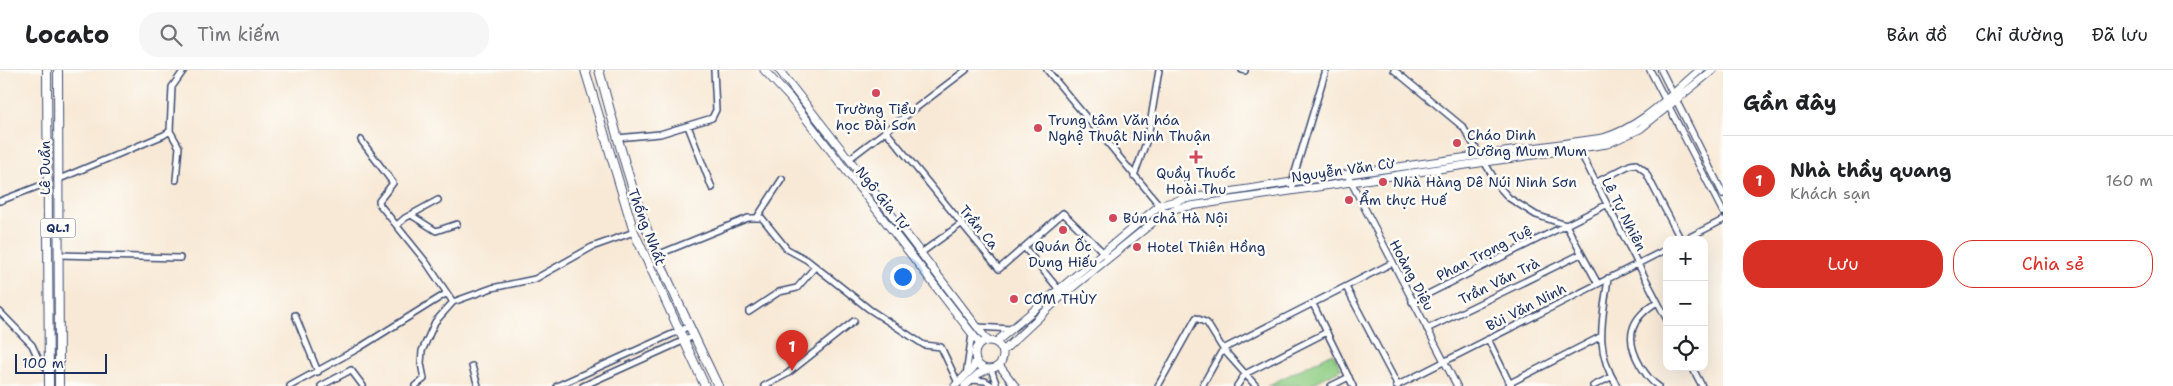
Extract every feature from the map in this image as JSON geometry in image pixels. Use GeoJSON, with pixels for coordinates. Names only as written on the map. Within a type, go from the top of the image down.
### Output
{"type":"FeatureCollection","features":[{"type":"Feature","properties":{"kind":"main road","name":"Lê Duẩn"},"geometry":{"type":"LineString","coordinates":[[47,70],[49,386]]}},
{"type":"Feature","properties":{"kind":"main road","name":"Lê Duẩn"},"geometry":{"type":"LineString","coordinates":[[58,70],[59,386]]}},
{"type":"Feature","properties":{"kind":"main road","name":"Thống Nhất"},"geometry":{"type":"LineString","coordinates":[[585,70],[634,232],[705,386]]}},
{"type":"Feature","properties":{"kind":"main road","name":"Thống Nhất"},"geometry":{"type":"LineString","coordinates":[[599,70],[624,161],[657,255],[718,386]]}},
{"type":"Feature","properties":{"kind":"main road","name":"Ngô Gia Tự"},"geometry":{"type":"LineString","coordinates":[[764,70],[800,111],[914,258],[938,282],[988,341]]}},
{"type":"Feature","properties":{"kind":"main road","name":"Ngô Gia Tự"},"geometry":{"type":"LineString","coordinates":[[779,70],[921,253],[938,282],[980,344]]}},
{"type":"Feature","properties":{"kind":"main road","name":"Nguyễn Văn Cừ"},"geometry":{"type":"LineString","coordinates":[[1577,146],[1626,130],[1673,94],[1700,70]]}},
{"type":"Feature","properties":{"kind":"main road","name":"Nguyễn Văn Cừ"},"geometry":{"type":"LineString","coordinates":[[996,342],[1012,328],[1109,258],[1166,212],[1189,206],[1619,140],[1640,129],[1712,70]]}},
{"type":"Feature","properties":{"kind":"main road"},"geometry":{"type":"LineString","coordinates":[[800,111],[807,105]]}},
{"type":"Feature","properties":{"kind":"main road"},"geometry":{"type":"LineString","coordinates":[[841,165],[849,159]]}},
{"type":"Feature","properties":{"kind":"main road","name":"Nguyễn Văn Cừ"},"geometry":{"type":"LineString","coordinates":[[1003,351],[1103,251],[1160,205],[1184,199],[1347,174],[1483,160]]}},
{"type":"Feature","properties":{"kind":"main road"},"geometry":{"type":"LineString","coordinates":[[612,164],[624,161]]}},
{"type":"Feature","properties":{"kind":"main road"},"geometry":{"type":"LineString","coordinates":[[873,206],[881,200]]}},
{"type":"Feature","properties":{"kind":"main road"},"geometry":{"type":"LineString","coordinates":[[914,258],[921,253]]}},
{"type":"Feature","properties":{"kind":"main road"},"geometry":{"type":"LineString","coordinates":[[645,259],[657,255]]}},
{"type":"Feature","properties":{"kind":"main road"},"geometry":{"type":"LineString","coordinates":[[960,385],[969,378],[999,365],[1003,359],[1003,351],[996,342],[988,341],[980,344],[976,351],[976,360],[969,378]]}},
{"type":"Feature","properties":{"kind":"main road"},"geometry":{"type":"LineString","coordinates":[[976,360],[981,366],[989,369]]}},
{"type":"Feature","properties":{"kind":"main road"},"geometry":{"type":"LineString","coordinates":[[999,365],[1015,386]]}},
{"type":"Feature","properties":{"kind":"street"},"geometry":{"type":"LineString","coordinates":[[176,180],[179,147],[170,130],[172,87],[184,70]]}},
{"type":"Feature","properties":{"kind":"street"},"geometry":{"type":"LineString","coordinates":[[618,138],[660,134],[712,118],[716,115],[714,70]]}},
{"type":"Feature","properties":{"kind":"street"},"geometry":{"type":"LineString","coordinates":[[849,159],[966,70]]}},
{"type":"Feature","properties":{"kind":"street"},"geometry":{"type":"LineString","coordinates":[[1134,176],[1148,137],[1159,70]]}},
{"type":"Feature","properties":{"kind":"street"},"geometry":{"type":"LineString","coordinates":[[1293,190],[1292,182],[1326,70]]}},
{"type":"Feature","properties":{"kind":"street"},"geometry":{"type":"LineString","coordinates":[[1394,70],[1463,127],[1500,188],[1516,204],[1536,215],[1566,225],[1598,284]]}},
{"type":"Feature","properties":{"kind":"street"},"geometry":{"type":"LineString","coordinates":[[1650,70],[1723,212]]}},
{"type":"Feature","properties":{"kind":"street"},"geometry":{"type":"LineString","coordinates":[[1661,70],[1723,194]]}},
{"type":"Feature","properties":{"kind":"street"},"geometry":{"type":"LineString","coordinates":[[1050,71],[1134,176],[1166,212]]}},
{"type":"Feature","properties":{"kind":"street"},"geometry":{"type":"LineString","coordinates":[[688,126],[712,188]]}},
{"type":"Feature","properties":{"kind":"street"},"geometry":{"type":"LineString","coordinates":[[57,180],[164,135],[170,130]]}},
{"type":"Feature","properties":{"kind":"street","name":"Trần Ca"},"geometry":{"type":"LineString","coordinates":[[885,130],[960,224],[999,269],[1063,213],[1109,258]]}},
{"type":"Feature","properties":{"kind":"street"},"geometry":{"type":"LineString","coordinates":[[361,140],[393,181],[392,187],[379,201],[453,302]]}},
{"type":"Feature","properties":{"kind":"street","name":"Lê Tự Nhiên"},"geometry":{"type":"LineString","coordinates":[[1577,146],[1663,313]]}},
{"type":"Feature","properties":{"kind":"street"},"geometry":{"type":"LineString","coordinates":[[1595,183],[1630,165],[1640,167],[1645,171],[1680,236]]}},
{"type":"Feature","properties":{"kind":"street","name":"Hoàng Diệu"},"geometry":{"type":"LineString","coordinates":[[1347,174],[1457,386]]}},
{"type":"Feature","properties":{"kind":"street"},"geometry":{"type":"LineString","coordinates":[[758,216],[782,179]]}},
{"type":"Feature","properties":{"kind":"street"},"geometry":{"type":"LineString","coordinates":[[0,200],[47,183]]}},
{"type":"Feature","properties":{"kind":"street"},"geometry":{"type":"LineString","coordinates":[[397,225],[410,215],[438,200]]}},
{"type":"Feature","properties":{"kind":"street","name":"Phan Trọng Tuệ"},"geometry":{"type":"LineString","coordinates":[[1412,302],[1606,204]]}},
{"type":"Feature","properties":{"kind":"street"},"geometry":{"type":"LineString","coordinates":[[410,215],[436,231],[457,224]]}},
{"type":"Feature","properties":{"kind":"street"},"geometry":{"type":"LineString","coordinates":[[657,255],[748,218],[758,216],[762,218],[787,248],[806,260],[869,309],[920,343],[941,347],[960,385]]}},
{"type":"Feature","properties":{"kind":"street"},"geometry":{"type":"LineString","coordinates":[[1690,236],[1723,220]]}},
{"type":"Feature","properties":{"kind":"street"},"geometry":{"type":"LineString","coordinates":[[921,253],[960,224]]}},
{"type":"Feature","properties":{"kind":"street"},"geometry":{"type":"LineString","coordinates":[[415,386],[425,375],[421,363],[422,351],[438,318],[453,302],[492,288],[535,279],[592,247],[634,232]]}},
{"type":"Feature","properties":{"kind":"street"},"geometry":{"type":"LineString","coordinates":[[1024,247],[1061,292]]}},
{"type":"Feature","properties":{"kind":"street","name":"Bùi Văn Ninh"},"geometry":{"type":"LineString","coordinates":[[1397,386],[1663,250]]}},
{"type":"Feature","properties":{"kind":"street","name":"Trần Văn Trà"},"geometry":{"type":"LineString","coordinates":[[1427,329],[1581,254]]}},
{"type":"Feature","properties":{"kind":"street"},"geometry":{"type":"LineString","coordinates":[[58,255],[180,258]]}},
{"type":"Feature","properties":{"kind":"street"},"geometry":{"type":"LineString","coordinates":[[1202,386],[1223,349],[1392,263]]}},
{"type":"Feature","properties":{"kind":"street"},"geometry":{"type":"LineString","coordinates":[[749,312],[779,292],[797,288],[815,267]]}},
{"type":"Feature","properties":{"kind":"street"},"geometry":{"type":"LineString","coordinates":[[1608,278],[1600,337],[1614,385]]}},
{"type":"Feature","properties":{"kind":"street"},"geometry":{"type":"LineString","coordinates":[[1346,287],[1397,386]]}},
{"type":"Feature","properties":{"kind":"street"},"geometry":{"type":"LineString","coordinates":[[290,386],[318,372],[447,293]]}},
{"type":"Feature","properties":{"kind":"street"},"geometry":{"type":"LineString","coordinates":[[1657,302],[1644,310],[1636,320],[1631,336],[1632,345],[1645,374],[1658,386]]}},
{"type":"Feature","properties":{"kind":"street"},"geometry":{"type":"LineString","coordinates":[[1313,304],[1353,386]]}},
{"type":"Feature","properties":{"kind":"street"},"geometry":{"type":"LineString","coordinates":[[0,312],[32,345],[38,358],[49,371]]}},
{"type":"Feature","properties":{"kind":"street"},"geometry":{"type":"LineString","coordinates":[[295,315],[318,372]]}},
{"type":"Feature","properties":{"kind":"street"},"geometry":{"type":"LineString","coordinates":[[1158,386],[1196,318],[1207,323],[1223,349],[1256,386]]}},
{"type":"Feature","properties":{"kind":"street"},"geometry":{"type":"LineString","coordinates":[[764,386],[787,374],[854,321]]}},
{"type":"Feature","properties":{"kind":"street"},"geometry":{"type":"LineString","coordinates":[[560,385],[690,326]]}},
{"type":"Feature","properties":{"kind":"street"},"geometry":{"type":"LineString","coordinates":[[976,326],[984,329],[1012,328]]}},
{"type":"Feature","properties":{"kind":"street"},"geometry":{"type":"LineString","coordinates":[[1237,386],[1245,374],[1327,332]]}},
{"type":"Feature","properties":{"kind":"street"},"geometry":{"type":"LineString","coordinates":[[972,334],[969,378],[985,381],[993,386]]}},
{"type":"Feature","properties":{"kind":"street"},"geometry":{"type":"LineString","coordinates":[[583,386],[694,336]]}},
{"type":"Feature","properties":{"kind":"street"},"geometry":{"type":"LineString","coordinates":[[1488,340],[1511,385],[1600,337]]}},
{"type":"Feature","properties":{"kind":"street"},"geometry":{"type":"LineString","coordinates":[[472,366],[478,386]]}},
{"type":"Feature","properties":{"kind":"street"},"geometry":{"type":"LineString","coordinates":[[989,369],[997,386]]}},
{"type":"Feature","properties":{"kind":"street"},"geometry":{"type":"LineString","coordinates":[[321,386],[351,370],[363,386]]}},
{"type":"Feature","properties":{"kind":"street"},"geometry":{"type":"LineString","coordinates":[[1694,371],[1702,386]]}},
{"type":"Feature","properties":{"kind":"street"},"geometry":{"type":"LineString","coordinates":[[1331,386],[1349,377]]}},
{"type":"Feature","properties":{"kind":"street"},"geometry":{"type":"LineString","coordinates":[[1593,386],[1611,377]]}},
{"type":"Feature","properties":{"kind":"green space"},"geometry":{"type":"Polygon","coordinates":[[[1333,353],[1341,369],[1308,386],[1267,386],[1333,353]]]}},
{"type":"Feature","properties":{"kind":"place","name":"Trường Tiểu học Đài Sơn"},"geometry":{"type":"Point","coordinates":[876,93]}},
{"type":"Feature","properties":{"kind":"place","name":"Trung tâm Văn hóa Nghệ Thuật Ninh Thuận"},"geometry":{"type":"Point","coordinates":[1038,128]}},
{"type":"Feature","properties":{"kind":"place","name":"Cháo Dinh Dưỡng Mum Mum"},"geometry":{"type":"Point","coordinates":[1457,143]}},
{"type":"Feature","properties":{"kind":"place","name":"Quầy Thuốc Hoài Thu"},"geometry":{"type":"Point","coordinates":[1196,157]}},
{"type":"Feature","properties":{"kind":"place","name":"Nhà Hàng Dê Núi Ninh Sơn"},"geometry":{"type":"Point","coordinates":[1383,182]}},
{"type":"Feature","properties":{"kind":"place","name":"Ẩm thực Huế"},"geometry":{"type":"Point","coordinates":[1349,200]}},
{"type":"Feature","properties":{"kind":"place","name":"Bún chả Hà Nội"},"geometry":{"type":"Point","coordinates":[1113,218]}},
{"type":"Feature","properties":{"kind":"place","name":"Quán Ốc Dung Hiếu"},"geometry":{"type":"Point","coordinates":[1063,230]}},
{"type":"Feature","properties":{"kind":"place","name":"Hotel Thiên Hồng"},"geometry":{"type":"Point","coordinates":[1137,247]}},
{"type":"Feature","properties":{"kind":"place","name":"CƠM THÙY"},"geometry":{"type":"Point","coordinates":[1014,299]}},
{"type":"Feature","properties":{"kind":"place","name":"Nhà thầy quang"},"geometry":{"type":"Point","coordinates":[792,371]}}]}
